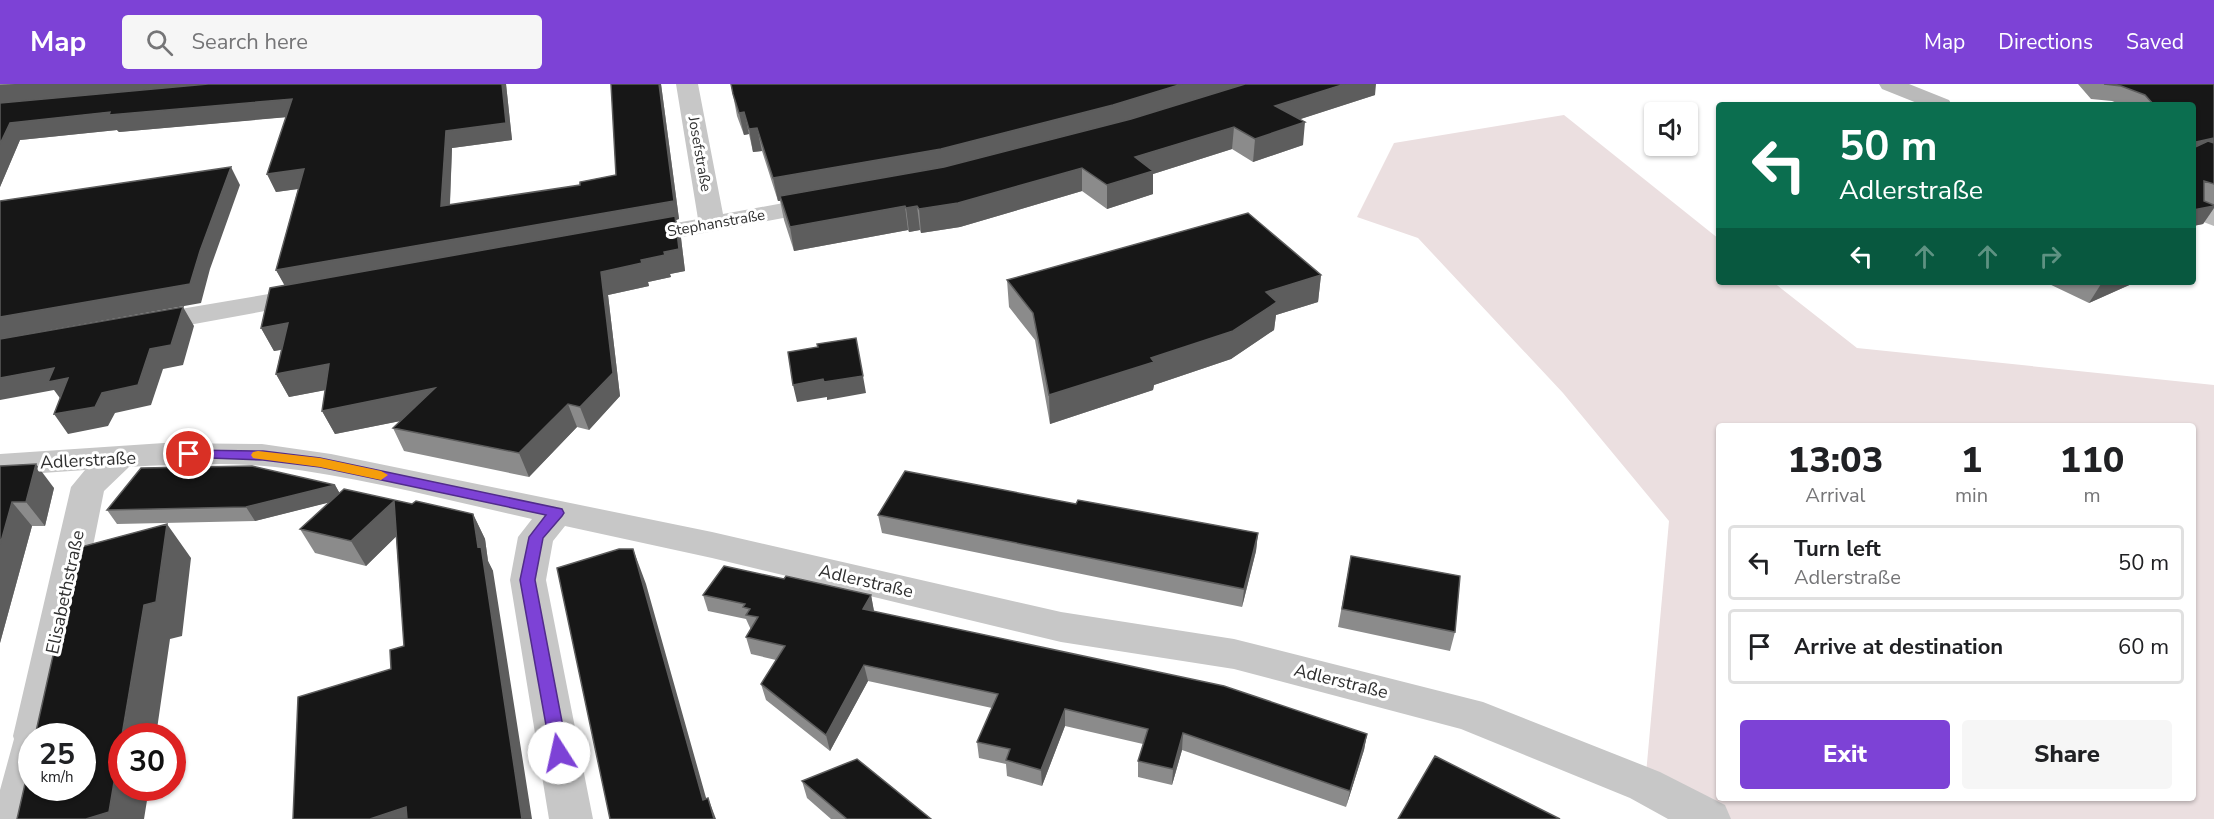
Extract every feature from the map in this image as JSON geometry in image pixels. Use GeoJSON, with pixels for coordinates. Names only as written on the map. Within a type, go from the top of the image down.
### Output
{"type":"FeatureCollection","features":[{"type":"Feature","properties":{"kind":"main road"},"geometry":{"type":"LineString","coordinates":[[1890,84],[1934,102]]}},
{"type":"Feature","properties":{"kind":"main road"},"geometry":{"type":"LineString","coordinates":[[2196,210],[2214,218]]}},
{"type":"Feature","properties":{"kind":"street","name":"Josefstraße"},"geometry":{"type":"LineString","coordinates":[[687,84],[712,224]]}},
{"type":"Feature","properties":{"kind":"street","name":"Stephanstraße"},"geometry":{"type":"LineString","coordinates":[[607,243],[853,198]]}},
{"type":"Feature","properties":{"kind":"street"},"geometry":{"type":"LineString","coordinates":[[117,329],[338,290]]}},
{"type":"Feature","properties":{"kind":"street","name":"Adlerstraße"},"geometry":{"type":"LineString","coordinates":[[0,465],[189,454],[274,457],[320,462],[712,545],[1061,627],[1234,654],[1468,714],[1645,785],[1708,819]]}},
{"type":"Feature","properties":{"kind":"street","name":"Elisabethstraße"},"geometry":{"type":"LineString","coordinates":[[37,723],[88,487],[117,459]]}},
{"type":"Feature","properties":{"kind":"street"},"geometry":{"type":"LineString","coordinates":[[557,513],[536,537],[528,580],[571,819]]}},
{"type":"Feature","properties":{"kind":"street"},"geometry":{"type":"LineString","coordinates":[[15,819],[19,801]]}},
{"type":"Feature","properties":{"kind":"shaded area"},"geometry":{"type":"Polygon","coordinates":[[[1564,115],[1716,237],[1716,285],[1777,285],[1857,348],[2214,385],[2214,819],[1707,819],[1645,785],[1669,521],[1563,393],[1418,238],[1357,217],[1394,143],[1564,115]]]}},
{"type":"Feature","properties":{"kind":"building"},"geometry":{"type":"Polygon","coordinates":[[[208,84],[502,84],[506,123],[446,131],[441,206],[580,185],[580,182],[616,175],[611,84],[659,84],[674,201],[276,270],[304,169],[267,174],[292,99],[109,115],[110,112],[10,123],[0,144],[0,103],[208,84]]]}},
{"type":"Feature","properties":{"kind":"building"},"geometry":{"type":"Polygon","coordinates":[[[731,84],[1182,84],[1113,105],[941,149],[773,178],[757,128],[749,129],[744,112],[739,113],[731,84]]]}},
{"type":"Feature","properties":{"kind":"building"},"geometry":{"type":"Polygon","coordinates":[[[1245,84],[1345,84],[1275,106],[1305,122],[1255,139],[1234,127],[1135,157],[1153,171],[1107,185],[1082,168],[958,203],[919,209],[917,206],[906,208],[905,206],[790,227],[780,196],[944,167],[1131,119],[1245,84]]]}},
{"type":"Feature","properties":{"kind":"building"},"geometry":{"type":"Polygon","coordinates":[[[2104,84],[2214,84],[2214,138],[2196,142],[2196,102],[2151,102],[2145,95],[2121,86],[2104,84]]]}},
{"type":"Feature","properties":{"kind":"building"},"geometry":{"type":"Polygon","coordinates":[[[2208,141],[2214,143],[2214,184],[2204,181],[2204,201],[2214,206],[2196,209],[2196,147],[2208,141]]]}},
{"type":"Feature","properties":{"kind":"building"},"geometry":{"type":"Polygon","coordinates":[[[231,167],[190,284],[0,317],[0,201],[231,167]]]}},
{"type":"Feature","properties":{"kind":"building"},"geometry":{"type":"Polygon","coordinates":[[[1248,213],[1321,275],[1266,292],[1277,302],[1233,331],[1151,358],[1154,362],[1049,395],[1033,313],[1007,280],[1248,213]]]}},
{"type":"Feature","properties":{"kind":"building"},"geometry":{"type":"Polygon","coordinates":[[[675,216],[679,249],[664,252],[665,255],[641,260],[642,263],[601,272],[613,373],[580,407],[568,404],[519,453],[393,428],[435,388],[322,411],[329,364],[276,374],[288,323],[261,328],[270,288],[675,216]]]}},
{"type":"Feature","properties":{"kind":"building"},"geometry":{"type":"Polygon","coordinates":[[[183,307],[171,345],[150,349],[138,385],[102,393],[95,407],[54,414],[68,378],[48,382],[54,368],[0,378],[0,339],[183,307]]]}},
{"type":"Feature","properties":{"kind":"building"},"geometry":{"type":"Polygon","coordinates":[[[856,338],[863,376],[824,382],[823,379],[793,385],[788,352],[818,347],[817,344],[856,338]]]}},
{"type":"Feature","properties":{"kind":"building"},"geometry":{"type":"Polygon","coordinates":[[[36,464],[26,502],[12,502],[0,545],[0,466],[36,464]]]}},
{"type":"Feature","properties":{"kind":"building"},"geometry":{"type":"Polygon","coordinates":[[[252,466],[335,485],[246,507],[107,510],[141,468],[252,466]]]}},
{"type":"Feature","properties":{"kind":"building"},"geometry":{"type":"Polygon","coordinates":[[[905,471],[1076,504],[1078,500],[1258,533],[1244,589],[878,515],[905,471]]]}},
{"type":"Feature","properties":{"kind":"building"},"geometry":{"type":"Polygon","coordinates":[[[344,489],[412,504],[416,501],[473,514],[478,547],[481,546],[522,819],[407,819],[406,807],[370,819],[293,819],[298,697],[391,669],[390,650],[404,646],[394,501],[351,541],[300,529],[344,489]]]}},
{"type":"Feature","properties":{"kind":"building"},"geometry":{"type":"Polygon","coordinates":[[[167,524],[156,602],[144,605],[124,723],[108,723],[108,801],[111,801],[109,812],[86,819],[17,819],[21,801],[96,801],[96,723],[38,723],[77,548],[167,524]]]}},
{"type":"Feature","properties":{"kind":"building"},"geometry":{"type":"Polygon","coordinates":[[[619,549],[633,549],[703,800],[708,798],[714,819],[610,819],[557,568],[619,549]]]}},
{"type":"Feature","properties":{"kind":"building"},"geometry":{"type":"Polygon","coordinates":[[[1351,556],[1460,576],[1455,632],[1342,609],[1351,556]]]}},
{"type":"Feature","properties":{"kind":"building"},"geometry":{"type":"Polygon","coordinates":[[[724,566],[784,579],[786,576],[871,595],[863,609],[1224,686],[1367,734],[1350,791],[1183,733],[1173,769],[1138,761],[1148,729],[1065,709],[1041,770],[1006,760],[1010,749],[977,742],[998,694],[864,665],[826,735],[761,684],[785,646],[746,637],[758,617],[746,615],[750,609],[743,607],[745,604],[703,595],[724,566]]]}},
{"type":"Feature","properties":{"kind":"building"},"geometry":{"type":"Polygon","coordinates":[[[1435,756],[1560,819],[1398,819],[1435,756]]]}},
{"type":"Feature","properties":{"kind":"building"},"geometry":{"type":"Polygon","coordinates":[[[857,759],[931,819],[847,819],[802,781],[857,759]]]}},
{"type":"Feature","properties":{"kind":"slow traffic"},"geometry":{"type":"LineString","coordinates":[[258,455],[320,462],[381,475]]}},
{"type":"Feature","properties":{"kind":"route"},"geometry":{"type":"LineString","coordinates":[[189,454],[263,455],[320,462],[557,513],[536,537],[528,580],[559,753]]}}]}
